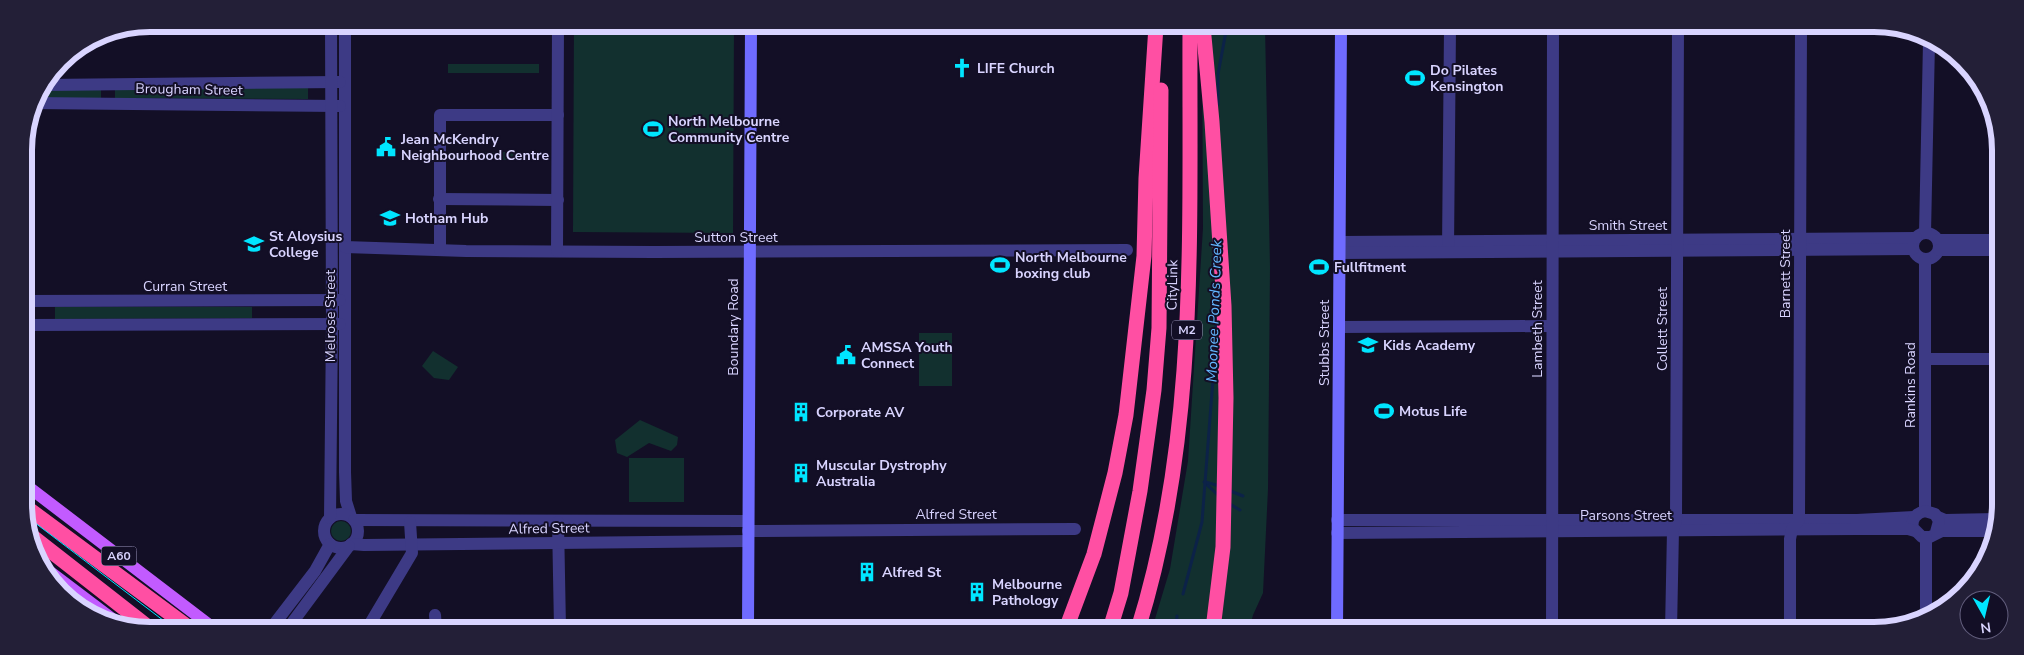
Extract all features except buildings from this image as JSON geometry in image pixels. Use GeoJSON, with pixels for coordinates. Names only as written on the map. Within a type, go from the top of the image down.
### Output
{"type":"FeatureCollection","features":[{"type":"Feature","properties":{"kind":"highway"},"geometry":{"type":"LineString","coordinates":[[1069,622],[1094,554],[1115,473],[1126,415],[1144,256],[1146,178],[1156,32]]}},
{"type":"Feature","properties":{"kind":"highway","name":"CityLink"},"geometry":{"type":"LineString","coordinates":[[1112,622],[1121,593],[1140,491],[1154,390],[1159,328],[1161,32]]}},
{"type":"Feature","properties":{"kind":"highway","name":"CityLink"},"geometry":{"type":"LineString","coordinates":[[1140,622],[1154,577],[1166,519],[1174,474],[1181,405],[1187,332],[1189,266],[1190,32]]}},
{"type":"Feature","properties":{"kind":"highway"},"geometry":{"type":"LineString","coordinates":[[1204,32],[1212,122],[1224,306],[1226,389],[1223,547],[1213,622]]}},
{"type":"Feature","properties":{"kind":"highway","name":"A60"},"geometry":{"type":"LineString","coordinates":[[33,513],[181,622]]}},
{"type":"Feature","properties":{"kind":"highway","name":"A60"},"geometry":{"type":"LineString","coordinates":[[39,543],[141,621]]}},
{"type":"Feature","properties":{"kind":"main road","name":"A60"},"geometry":{"type":"LineString","coordinates":[[32,490],[205,622]]}},
{"type":"Feature","properties":{"kind":"main road"},"geometry":{"type":"LineString","coordinates":[[45,522],[55,508]]}},
{"type":"Feature","properties":{"kind":"main road"},"geometry":{"type":"LineString","coordinates":[[59,579],[106,614]]}},
{"type":"Feature","properties":{"kind":"street","name":"Melrose Street"},"geometry":{"type":"LineString","coordinates":[[330,518],[332,300],[338,175],[345,106],[338,82],[332,32]]}},
{"type":"Feature","properties":{"kind":"street","name":"Melrose Street"},"geometry":{"type":"LineString","coordinates":[[344,32],[338,82],[331,106],[345,247],[345,472],[346,501],[352,519]]}},
{"type":"Feature","properties":{"kind":"street"},"geometry":{"type":"LineString","coordinates":[[557,251],[558,32]]}},
{"type":"Feature","properties":{"kind":"street","name":"Boundary Road"},"geometry":{"type":"LineString","coordinates":[[748,622],[751,32]]}},
{"type":"Feature","properties":{"kind":"street","name":"Stubbs Street"},"geometry":{"type":"LineString","coordinates":[[1337,622],[1341,32]]}},
{"type":"Feature","properties":{"kind":"street"},"geometry":{"type":"LineString","coordinates":[[1448,247],[1450,32]]}},
{"type":"Feature","properties":{"kind":"street","name":"Lambeth Street"},"geometry":{"type":"LineString","coordinates":[[1552,622],[1553,32]]}},
{"type":"Feature","properties":{"kind":"street","name":"Collett Street"},"geometry":{"type":"LineString","coordinates":[[1671,622],[1674,525],[1678,32]]}},
{"type":"Feature","properties":{"kind":"street","name":"Barnett Street"},"geometry":{"type":"LineString","coordinates":[[1791,622],[1796,525],[1801,32]]}},
{"type":"Feature","properties":{"kind":"street"},"geometry":{"type":"LineString","coordinates":[[1918,240],[1935,236],[1939,245],[1934,257],[1926,260],[1918,256],[1918,240],[1929,46]]}},
{"type":"Feature","properties":{"kind":"street","name":"Brougham Street"},"geometry":{"type":"LineString","coordinates":[[52,85],[338,82]]}},
{"type":"Feature","properties":{"kind":"street"},"geometry":{"type":"LineString","coordinates":[[108,85],[109,103]]}},
{"type":"Feature","properties":{"kind":"street","name":"Brougham Street"},"geometry":{"type":"LineString","coordinates":[[42,103],[345,106]]}},
{"type":"Feature","properties":{"kind":"street"},"geometry":{"type":"LineString","coordinates":[[440,250],[440,115],[558,115]]}},
{"type":"Feature","properties":{"kind":"street"},"geometry":{"type":"LineString","coordinates":[[439,198],[558,200]]}},
{"type":"Feature","properties":{"kind":"street","name":"Smith Street"},"geometry":{"type":"LineString","coordinates":[[1340,247],[1800,244],[1918,240]]}},
{"type":"Feature","properties":{"kind":"street"},"geometry":{"type":"LineString","coordinates":[[1939,245],[1992,240]]}},
{"type":"Feature","properties":{"kind":"street"},"geometry":{"type":"LineString","coordinates":[[1939,245],[1992,250]]}},
{"type":"Feature","properties":{"kind":"street","name":"Sutton Street"},"geometry":{"type":"LineString","coordinates":[[345,247],[557,251],[1127,250]]}},
{"type":"Feature","properties":{"kind":"street","name":"Rankins Road"},"geometry":{"type":"LineString","coordinates":[[1919,514],[1925,359],[1926,260]]}},
{"type":"Feature","properties":{"kind":"street","name":"Curran Street"},"geometry":{"type":"LineString","coordinates":[[33,301],[346,300]]}},
{"type":"Feature","properties":{"kind":"street"},"geometry":{"type":"LineString","coordinates":[[32,325],[346,324]]}},
{"type":"Feature","properties":{"kind":"street"},"geometry":{"type":"LineString","coordinates":[[1339,327],[1552,326]]}},
{"type":"Feature","properties":{"kind":"street"},"geometry":{"type":"LineString","coordinates":[[1925,359],[1992,359]]}},
{"type":"Feature","properties":{"kind":"street"},"geometry":{"type":"LineString","coordinates":[[331,472],[345,472]]}},
{"type":"Feature","properties":{"kind":"street"},"geometry":{"type":"LineString","coordinates":[[1926,534],[1912,524],[1919,514],[1932,512],[1945,520],[1990,519]]}},
{"type":"Feature","properties":{"kind":"street"},"geometry":{"type":"LineString","coordinates":[[293,622],[311,599],[350,545],[358,533],[352,519],[342,514],[330,518],[325,524],[324,533],[330,544],[339,548],[350,545]]}},
{"type":"Feature","properties":{"kind":"street","name":"Parsons Street"},"geometry":{"type":"LineString","coordinates":[[1796,525],[1919,514]]}},
{"type":"Feature","properties":{"kind":"street"},"geometry":{"type":"LineString","coordinates":[[1926,534],[1939,525],[1938,517]]}},
{"type":"Feature","properties":{"kind":"street","name":"Alfred Street"},"geometry":{"type":"LineString","coordinates":[[352,519],[410,522],[558,522],[748,531],[1075,529]]}},
{"type":"Feature","properties":{"kind":"street","name":"Parsons Street"},"geometry":{"type":"LineString","coordinates":[[1337,520],[1552,525],[1796,525],[1908,529],[1926,534],[1942,531],[1988,531]]}},
{"type":"Feature","properties":{"kind":"street"},"geometry":{"type":"LineString","coordinates":[[372,622],[412,553],[410,522]]}},
{"type":"Feature","properties":{"kind":"street"},"geometry":{"type":"LineString","coordinates":[[558,522],[560,622]]}},
{"type":"Feature","properties":{"kind":"street","name":"Parsons Street"},"geometry":{"type":"LineString","coordinates":[[1338,533],[1552,525]]}},
{"type":"Feature","properties":{"kind":"street","name":"Alfred Street"},"geometry":{"type":"LineString","coordinates":[[350,545],[558,543],[748,531]]}},
{"type":"Feature","properties":{"kind":"street"},"geometry":{"type":"LineString","coordinates":[[1926,534],[1926,610]]}},
{"type":"Feature","properties":{"kind":"street"},"geometry":{"type":"LineString","coordinates":[[276,622],[316,570],[330,544]]}},
{"type":"Feature","properties":{"kind":"street"},"geometry":{"type":"LineString","coordinates":[[300,590],[311,599]]}},
{"type":"Feature","properties":{"kind":"green space","name":"North Melbourne Community Centre"},"geometry":{"type":"Polygon","coordinates":[[[574,32],[734,32],[733,233],[573,232],[574,32]]]}},
{"type":"Feature","properties":{"kind":"green space"},"geometry":{"type":"Polygon","coordinates":[[[1202,32],[1265,32],[1270,267],[1268,489],[1263,593],[1251,622],[1154,622],[1170,569],[1188,461],[1203,228],[1202,32]]]}},
{"type":"Feature","properties":{"kind":"green space"},"geometry":{"type":"Polygon","coordinates":[[[448,64],[539,64],[539,73],[448,73],[448,64]]]}},
{"type":"Feature","properties":{"kind":"green space"},"geometry":{"type":"Polygon","coordinates":[[[115,87],[308,87],[308,99],[115,98],[115,87]]]}},
{"type":"Feature","properties":{"kind":"green space"},"geometry":{"type":"Polygon","coordinates":[[[50,88],[101,89],[101,100],[44,100],[50,88]]]}},
{"type":"Feature","properties":{"kind":"green space"},"geometry":{"type":"Polygon","coordinates":[[[448,152],[539,152],[539,160],[448,160],[448,152]]]}},
{"type":"Feature","properties":{"kind":"green space"},"geometry":{"type":"Polygon","coordinates":[[[55,307],[252,307],[252,318],[55,319],[55,307]]]}},
{"type":"Feature","properties":{"kind":"green space"},"geometry":{"type":"Polygon","coordinates":[[[919,333],[952,333],[952,386],[919,386],[919,333]]]}},
{"type":"Feature","properties":{"kind":"green space"},"geometry":{"type":"Polygon","coordinates":[[[433,351],[458,367],[449,380],[434,378],[422,366],[433,351]]]}},
{"type":"Feature","properties":{"kind":"green space"},"geometry":{"type":"Polygon","coordinates":[[[640,420],[678,437],[677,445],[671,451],[649,443],[627,457],[617,453],[615,440],[640,420]]]}},
{"type":"Feature","properties":{"kind":"green space"},"geometry":{"type":"Polygon","coordinates":[[[629,458],[684,458],[684,502],[629,502],[629,458]]]}},
{"type":"Feature","properties":{"kind":"green space"},"geometry":{"type":"Polygon","coordinates":[[[337,521],[345,521],[351,527],[351,535],[345,541],[337,541],[331,535],[331,527],[337,521]]]}},
{"type":"Feature","properties":{"kind":"waterway","name":"Moonee Ponds Creek"},"geometry":{"type":"LineString","coordinates":[[1218,104],[1218,74],[1226,32]]}},
{"type":"Feature","properties":{"kind":"waterway","name":"Moonee Ponds Creek"},"geometry":{"type":"LineString","coordinates":[[1183,594],[1202,522],[1216,340],[1216,295]]}},
{"type":"Feature","properties":{"kind":"waterway"},"geometry":{"type":"LineString","coordinates":[[1204,482],[1219,496]]}},
{"type":"Feature","properties":{"kind":"waterway"},"geometry":{"type":"LineString","coordinates":[[1205,482],[1220,486]]}},
{"type":"Feature","properties":{"kind":"waterway"},"geometry":{"type":"LineString","coordinates":[[1228,490],[1243,496]]}},
{"type":"Feature","properties":{"kind":"waterway"},"geometry":{"type":"LineString","coordinates":[[1228,503],[1240,510]]}},
{"type":"Feature","properties":{"kind":"waterway","name":"Moonee Ponds Creek"},"geometry":{"type":"LineString","coordinates":[[1177,616],[1177,622]]}},
{"type":"Feature","properties":{"kind":"tram line"},"geometry":{"type":"LineString","coordinates":[[34,522],[165,622]]}},
{"type":"Feature","properties":{"kind":"place","name":"LIFE Church"},"geometry":{"type":"Point","coordinates":[962,68]}},
{"type":"Feature","properties":{"kind":"place","name":"Do Pilates Kensington"},"geometry":{"type":"Point","coordinates":[1415,78]}},
{"type":"Feature","properties":{"kind":"place","name":"North Melbourne Community Centre"},"geometry":{"type":"Point","coordinates":[653,129]}},
{"type":"Feature","properties":{"kind":"place","name":"Jean McKendry Neighbourhood Centre"},"geometry":{"type":"Point","coordinates":[386,147]}},
{"type":"Feature","properties":{"kind":"place","name":"Hotham Hub"},"geometry":{"type":"Point","coordinates":[390,218]}},
{"type":"Feature","properties":{"kind":"place","name":"St Aloysius College"},"geometry":{"type":"Point","coordinates":[254,244]}},
{"type":"Feature","properties":{"kind":"place","name":"North Melbourne boxing club"},"geometry":{"type":"Point","coordinates":[1000,265]}},
{"type":"Feature","properties":{"kind":"place","name":"Fullfitment"},"geometry":{"type":"Point","coordinates":[1319,267]}},
{"type":"Feature","properties":{"kind":"place","name":"Kids Academy"},"geometry":{"type":"Point","coordinates":[1368,345]}},
{"type":"Feature","properties":{"kind":"place","name":"AMSSA Youth Connect"},"geometry":{"type":"Point","coordinates":[846,355]}},
{"type":"Feature","properties":{"kind":"place","name":"Motus Life"},"geometry":{"type":"Point","coordinates":[1384,411]}},
{"type":"Feature","properties":{"kind":"place","name":"Corporate AV"},"geometry":{"type":"Point","coordinates":[801,412]}},
{"type":"Feature","properties":{"kind":"place","name":"Muscular Dystrophy Australia"},"geometry":{"type":"Point","coordinates":[801,473]}},
{"type":"Feature","properties":{"kind":"place","name":"Alfred St"},"geometry":{"type":"Point","coordinates":[867,572]}},
{"type":"Feature","properties":{"kind":"place","name":"Melbourne Pathology"},"geometry":{"type":"Point","coordinates":[977,592]}}]}
